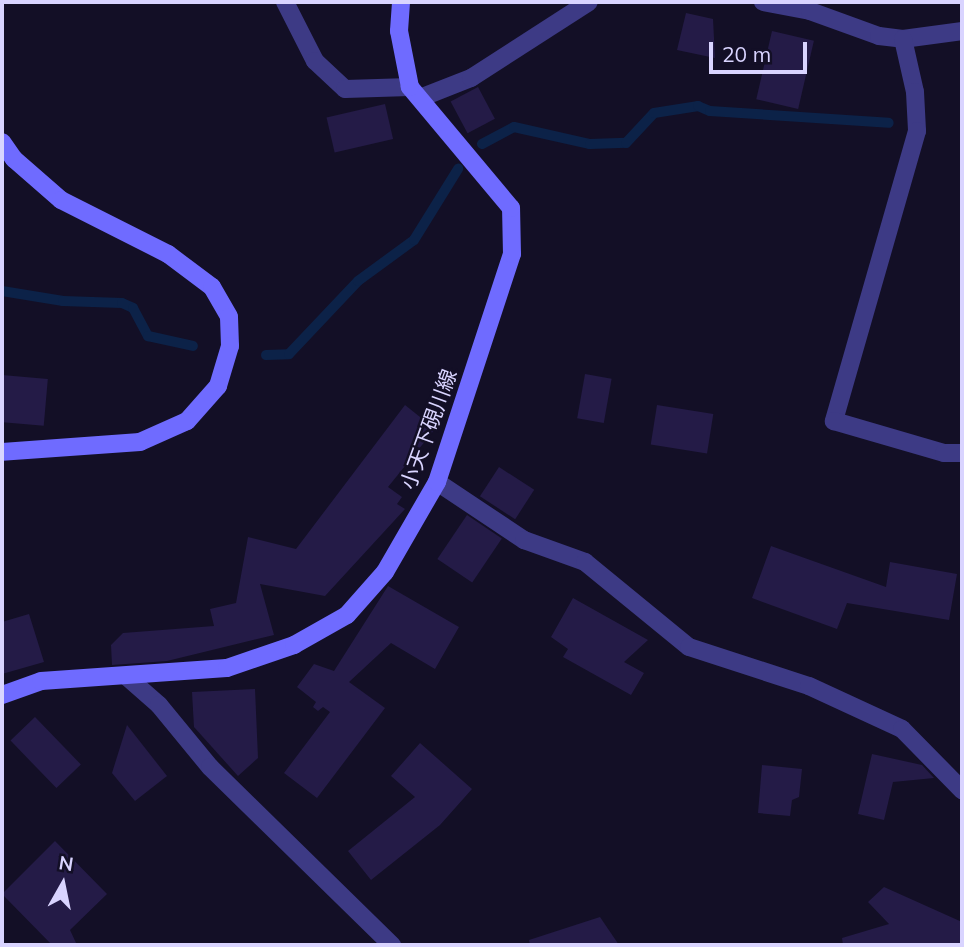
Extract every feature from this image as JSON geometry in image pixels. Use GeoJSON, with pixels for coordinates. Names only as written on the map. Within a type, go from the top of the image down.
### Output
{"type":"FeatureCollection","features":[{"type":"Feature","properties":{"kind":"main road","name":"小天下硯川線"},"geometry":{"type":"LineString","coordinates":[[2,695],[41,681],[227,668],[294,645],[347,615],[385,572],[437,482],[512,254],[512,208],[415,92],[399,31],[401,2]]}},
{"type":"Feature","properties":{"kind":"main road"},"geometry":{"type":"LineString","coordinates":[[2,142],[14,159],[61,200],[168,254],[212,287],[229,317],[230,346],[218,386],[187,422],[140,442],[2,452]]}},
{"type":"Feature","properties":{"kind":"street"},"geometry":{"type":"LineString","coordinates":[[285,2],[315,61],[345,89],[415,92],[471,78],[589,2]]}},
{"type":"Feature","properties":{"kind":"street"},"geometry":{"type":"LineString","coordinates":[[762,2],[903,39],[962,31]]}},
{"type":"Feature","properties":{"kind":"street"},"geometry":{"type":"LineString","coordinates":[[903,39],[915,92],[917,131],[834,421],[944,453],[962,453]]}},
{"type":"Feature","properties":{"kind":"street"},"geometry":{"type":"LineString","coordinates":[[437,482],[524,540],[585,562],[688,647],[809,686],[902,729],[962,790]]}},
{"type":"Feature","properties":{"kind":"street"},"geometry":{"type":"LineString","coordinates":[[127,676],[159,705],[210,767],[391,945]]}},
{"type":"Feature","properties":{"kind":"building"},"geometry":{"type":"Polygon","coordinates":[[[686,13],[713,19],[715,58],[677,50],[686,13]]]}},
{"type":"Feature","properties":{"kind":"building"},"geometry":{"type":"Polygon","coordinates":[[[772,31],[814,41],[798,109],[756,99],[772,31]]]}},
{"type":"Feature","properties":{"kind":"building"},"geometry":{"type":"Polygon","coordinates":[[[478,87],[495,119],[468,133],[451,102],[478,87]]]}},
{"type":"Feature","properties":{"kind":"building"},"geometry":{"type":"Polygon","coordinates":[[[385,104],[393,139],[335,153],[327,117],[385,104]]]}},
{"type":"Feature","properties":{"kind":"building"},"geometry":{"type":"Polygon","coordinates":[[[585,374],[612,379],[604,423],[577,418],[585,374]]]}},
{"type":"Feature","properties":{"kind":"building"},"geometry":{"type":"Polygon","coordinates":[[[2,375],[48,379],[44,426],[2,422],[2,375]]]}},
{"type":"Feature","properties":{"kind":"building"},"geometry":{"type":"Polygon","coordinates":[[[405,405],[435,429],[388,487],[402,497],[397,504],[405,509],[325,596],[260,584],[274,635],[167,661],[112,665],[111,645],[123,633],[214,626],[210,609],[236,603],[248,537],[296,549],[405,405]]]}},
{"type":"Feature","properties":{"kind":"building"},"geometry":{"type":"Polygon","coordinates":[[[657,405],[713,414],[707,453],[651,445],[657,405]]]}},
{"type":"Feature","properties":{"kind":"building"},"geometry":{"type":"Polygon","coordinates":[[[499,467],[534,490],[515,519],[480,496],[499,467]]]}},
{"type":"Feature","properties":{"kind":"building"},"geometry":{"type":"Polygon","coordinates":[[[467,515],[502,538],[472,582],[437,559],[467,515]]]}},
{"type":"Feature","properties":{"kind":"building"},"geometry":{"type":"Polygon","coordinates":[[[771,546],[886,587],[890,562],[957,574],[949,620],[847,603],[837,629],[752,598],[771,546]]]}},
{"type":"Feature","properties":{"kind":"building"},"geometry":{"type":"Polygon","coordinates":[[[388,586],[459,627],[435,669],[391,643],[349,682],[385,708],[317,798],[284,773],[330,712],[323,707],[318,711],[313,707],[316,702],[297,687],[314,664],[334,671],[388,586]]]}},
{"type":"Feature","properties":{"kind":"building"},"geometry":{"type":"Polygon","coordinates":[[[573,598],[648,640],[624,662],[644,673],[631,695],[563,657],[568,649],[551,637],[573,598]]]}},
{"type":"Feature","properties":{"kind":"building"},"geometry":{"type":"Polygon","coordinates":[[[29,614],[44,662],[2,674],[2,622],[29,614]]]}},
{"type":"Feature","properties":{"kind":"building"},"geometry":{"type":"Polygon","coordinates":[[[255,689],[258,758],[238,776],[194,727],[192,692],[255,689]]]}},
{"type":"Feature","properties":{"kind":"building"},"geometry":{"type":"Polygon","coordinates":[[[35,717],[81,764],[56,788],[11,741],[35,717]]]}},
{"type":"Feature","properties":{"kind":"building"},"geometry":{"type":"Polygon","coordinates":[[[127,725],[167,776],[135,801],[112,773],[127,725]]]}},
{"type":"Feature","properties":{"kind":"building"},"geometry":{"type":"Polygon","coordinates":[[[420,743],[472,789],[440,825],[371,880],[348,851],[415,797],[391,776],[420,743]]]}},
{"type":"Feature","properties":{"kind":"building"},"geometry":{"type":"Polygon","coordinates":[[[872,754],[922,765],[934,778],[893,782],[884,820],[858,814],[872,754]]]}},
{"type":"Feature","properties":{"kind":"building"},"geometry":{"type":"Polygon","coordinates":[[[762,765],[802,769],[799,797],[792,800],[790,816],[758,813],[762,765]]]}},
{"type":"Feature","properties":{"kind":"building"},"geometry":{"type":"Polygon","coordinates":[[[55,841],[107,894],[70,930],[77,945],[52,945],[2,894],[55,841]]]}},
{"type":"Feature","properties":{"kind":"building"},"geometry":{"type":"Polygon","coordinates":[[[884,887],[962,922],[962,945],[843,945],[842,938],[889,924],[868,902],[884,887]]]}},
{"type":"Feature","properties":{"kind":"building"},"geometry":{"type":"Polygon","coordinates":[[[600,917],[619,945],[530,945],[529,940],[600,917]]]}},
{"type":"Feature","properties":{"kind":"waterway"},"geometry":{"type":"LineString","coordinates":[[482,144],[514,127],[590,144],[626,143],[654,113],[698,106],[710,111],[889,123]]}},
{"type":"Feature","properties":{"kind":"waterway"},"geometry":{"type":"LineString","coordinates":[[266,355],[289,354],[358,281],[414,240],[458,169]]}},
{"type":"Feature","properties":{"kind":"waterway"},"geometry":{"type":"LineString","coordinates":[[2,291],[63,301],[122,303],[133,308],[148,336],[193,346]]}}]}
